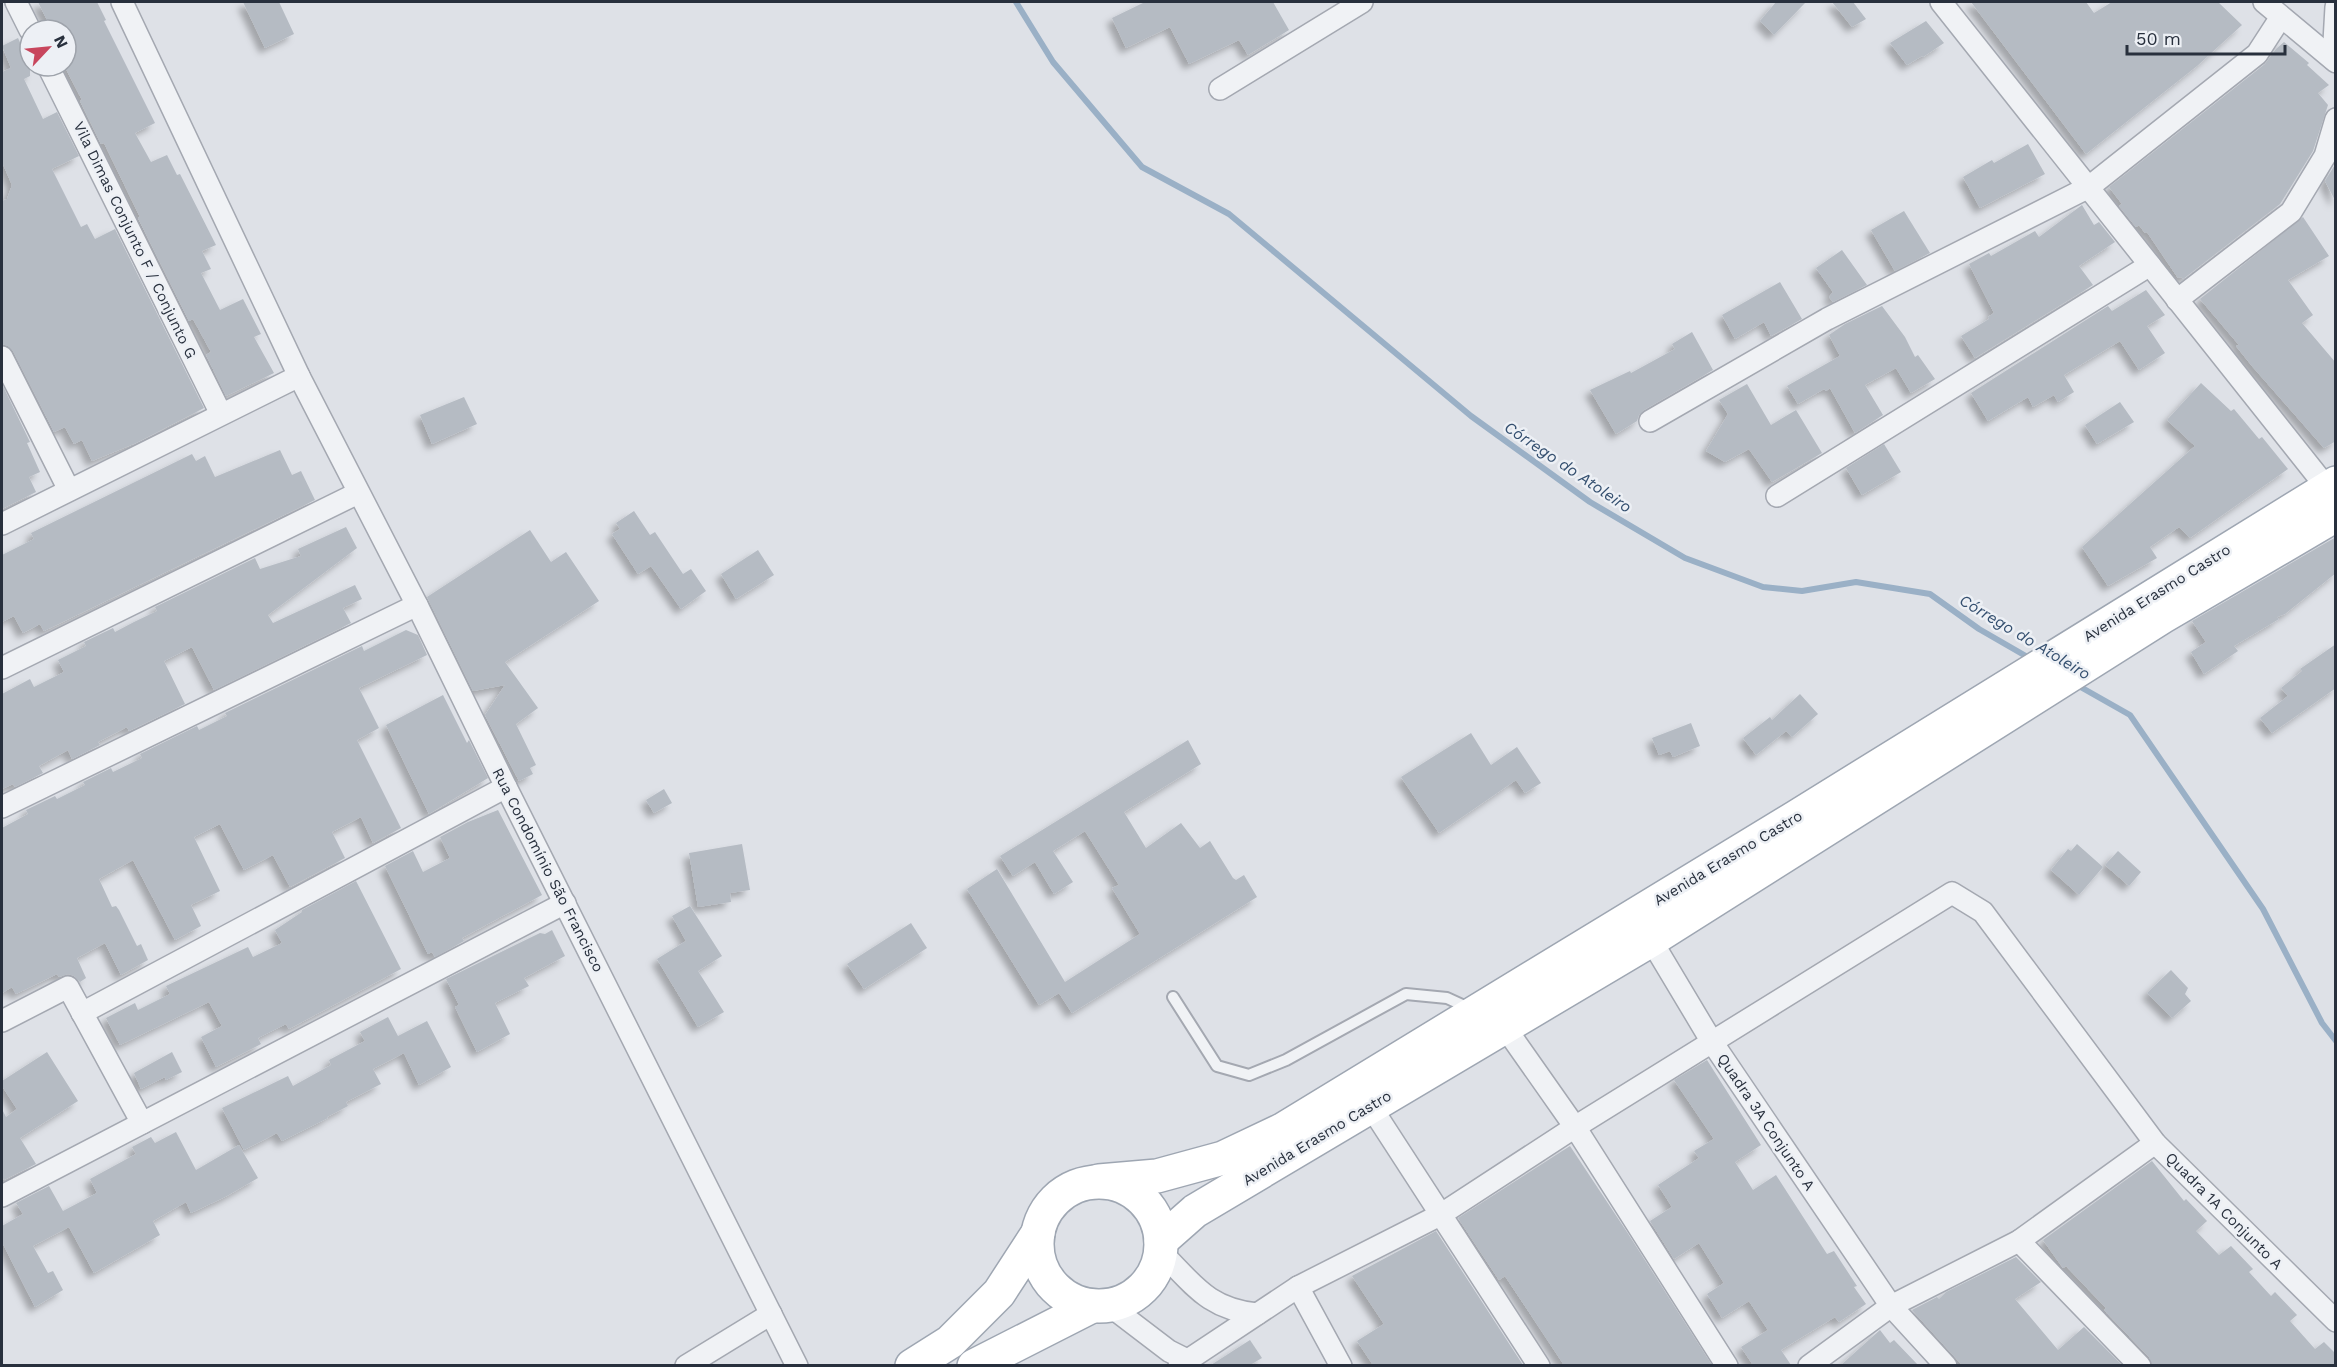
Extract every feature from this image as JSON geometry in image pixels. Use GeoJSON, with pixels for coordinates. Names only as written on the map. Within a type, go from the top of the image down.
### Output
{"type":"FeatureCollection","features":[{"type":"Feature","properties":{"kind":"main road","name":"Avenida Erasmo Castro"},"geometry":{"type":"LineString","coordinates":[[1099,1181],[1157,1176],[1223,1158],[1282,1130],[1475,1011],[2013,696],[2333,495]]}},
{"type":"Feature","properties":{"kind":"main road","name":"Avenida Erasmo Castro"},"geometry":{"type":"LineString","coordinates":[[1161,1247],[1196,1211],[1651,939],[2013,696]]}},
{"type":"Feature","properties":{"kind":"main road"},"geometry":{"type":"LineString","coordinates":[[912,1365],[950,1342],[999,1293],[1038,1233],[1045,1212],[1059,1196],[1078,1185],[1099,1181],[1122,1186],[1142,1198],[1156,1218],[1161,1247],[1156,1271],[1144,1287],[1129,1299],[1101,1306],[974,1365]]}},
{"type":"Feature","properties":{"kind":"main road"},"geometry":{"type":"LineString","coordinates":[[1038,1233],[1037,1253],[1044,1273],[1056,1289],[1072,1301],[1101,1306]]}},
{"type":"Feature","properties":{"kind":"street"},"geometry":{"type":"LineString","coordinates":[[16,2],[24,18]]}},
{"type":"Feature","properties":{"kind":"street","name":"Rua Condomínio São Francisco"},"geometry":{"type":"LineString","coordinates":[[122,2],[299,376],[417,604],[506,787],[797,1365]]}},
{"type":"Feature","properties":{"kind":"street"},"geometry":{"type":"LineString","coordinates":[[1220,89],[1362,2]]}},
{"type":"Feature","properties":{"kind":"street"},"geometry":{"type":"LineString","coordinates":[[1941,2],[2333,495]]}},
{"type":"Feature","properties":{"kind":"street"},"geometry":{"type":"LineString","coordinates":[[2264,2],[2334,61]]}},
{"type":"Feature","properties":{"kind":"street"},"geometry":{"type":"LineString","coordinates":[[2334,61],[2336,7]]}},
{"type":"Feature","properties":{"kind":"street"},"geometry":{"type":"LineString","coordinates":[[1650,421],[1827,320],[2089,187],[2258,54],[2281,17]]}},
{"type":"Feature","properties":{"kind":"street","name":"Vila Dimas Conjunto F / Conjunto G"},"geometry":{"type":"LineString","coordinates":[[54,78],[221,414]]}},
{"type":"Feature","properties":{"kind":"street"},"geometry":{"type":"LineString","coordinates":[[2177,300],[2291,212],[2325,156],[2336,119]]}},
{"type":"Feature","properties":{"kind":"street"},"geometry":{"type":"LineString","coordinates":[[1777,496],[2150,265]]}},
{"type":"Feature","properties":{"kind":"street"},"geometry":{"type":"LineString","coordinates":[[2,357],[69,490]]}},
{"type":"Feature","properties":{"kind":"street"},"geometry":{"type":"LineString","coordinates":[[2,524],[299,376]]}},
{"type":"Feature","properties":{"kind":"street"},"geometry":{"type":"LineString","coordinates":[[2,668],[358,493]]}},
{"type":"Feature","properties":{"kind":"street"},"geometry":{"type":"LineString","coordinates":[[2,807],[417,604]]}},
{"type":"Feature","properties":{"kind":"street"},"geometry":{"type":"LineString","coordinates":[[82,1013],[506,787]]}},
{"type":"Feature","properties":{"kind":"street"},"geometry":{"type":"LineString","coordinates":[[1651,939],[1712,1042],[1952,893],[1983,912],[2155,1143]]}},
{"type":"Feature","properties":{"kind":"street"},"geometry":{"type":"LineString","coordinates":[[2,1196],[565,903]]}},
{"type":"Feature","properties":{"kind":"street"},"geometry":{"type":"LineString","coordinates":[[2,1022],[68,987],[142,1123]]}},
{"type":"Feature","properties":{"kind":"street"},"geometry":{"type":"LineString","coordinates":[[1504,1026],[1575,1127],[1727,1365]]}},
{"type":"Feature","properties":{"kind":"street","name":"Quadra 3A Conjunto A"},"geometry":{"type":"LineString","coordinates":[[1185,1364],[1298,1287],[1440,1215],[1575,1127],[1712,1042],[1891,1306],[1946,1365]]}},
{"type":"Feature","properties":{"kind":"street"},"geometry":{"type":"LineString","coordinates":[[1371,1107],[1539,1365]]}},
{"type":"Feature","properties":{"kind":"street","name":"Quadra 1A Conjunto A"},"geometry":{"type":"LineString","coordinates":[[1809,1365],[1891,1306],[2019,1241],[2155,1143],[2336,1321]]}},
{"type":"Feature","properties":{"kind":"street"},"geometry":{"type":"LineString","coordinates":[[2019,1241],[2140,1365]]}},
{"type":"Feature","properties":{"kind":"street"},"geometry":{"type":"LineString","coordinates":[[1161,1247],[1207,1298],[1235,1312],[1257,1314]]}},
{"type":"Feature","properties":{"kind":"street"},"geometry":{"type":"LineString","coordinates":[[1298,1287],[1341,1365]]}},
{"type":"Feature","properties":{"kind":"street"},"geometry":{"type":"LineString","coordinates":[[1101,1306],[1185,1364]]}},
{"type":"Feature","properties":{"kind":"street"},"geometry":{"type":"LineString","coordinates":[[686,1365],[771,1314]]}},
{"type":"Feature","properties":{"kind":"lane"},"geometry":{"type":"LineString","coordinates":[[1173,997],[1217,1066],[1249,1075],[1286,1060],[1406,994],[1447,998],[1475,1011]]}},
{"type":"Feature","properties":{"kind":"building"},"geometry":{"type":"Polygon","coordinates":[[[38,2],[97,2],[106,20],[104,21],[155,123],[135,133],[151,162],[167,155],[177,175],[180,174],[216,245],[202,251],[211,269],[201,273],[220,310],[243,299],[261,334],[254,337],[274,373],[226,396],[206,355],[211,352],[193,319],[189,321],[71,78],[78,78],[78,18],[46,18],[38,2]]]}},
{"type":"Feature","properties":{"kind":"building"},"geometry":{"type":"Polygon","coordinates":[[[243,2],[279,2],[294,34],[265,48],[243,2]]]}},
{"type":"Feature","properties":{"kind":"building"},"geometry":{"type":"Polygon","coordinates":[[[1145,2],[1273,2],[1289,30],[1248,55],[1239,40],[1189,64],[1170,27],[1126,48],[1112,18],[1145,2]]]}},
{"type":"Feature","properties":{"kind":"building"},"geometry":{"type":"Polygon","coordinates":[[[1776,2],[1806,2],[1774,35],[1760,21],[1776,2]]]}},
{"type":"Feature","properties":{"kind":"building"},"geometry":{"type":"Polygon","coordinates":[[[1832,2],[1853,2],[1866,19],[1852,27],[1832,2]]]}},
{"type":"Feature","properties":{"kind":"building"},"geometry":{"type":"Polygon","coordinates":[[[1971,2],[2086,2],[2094,13],[2112,2],[2218,2],[2242,25],[2197,66],[2086,154],[1971,2]]]}},
{"type":"Feature","properties":{"kind":"building"},"geometry":{"type":"Polygon","coordinates":[[[1926,21],[1944,43],[1907,65],[1890,43],[1926,21]]]}},
{"type":"Feature","properties":{"kind":"building"},"geometry":{"type":"Polygon","coordinates":[[[18,38],[18,78],[26,78],[24,79],[43,119],[57,112],[79,156],[52,169],[81,227],[87,224],[95,239],[115,229],[204,408],[136,443],[92,461],[82,440],[74,444],[65,427],[54,432],[13,351],[2,344],[2,201],[7,199],[12,185],[2,162],[2,72],[11,68],[2,46],[18,38]]]}},
{"type":"Feature","properties":{"kind":"building"},"geometry":{"type":"Polygon","coordinates":[[[2284,42],[2309,63],[2307,65],[2329,85],[2318,93],[2328,105],[2313,151],[2280,204],[2183,279],[2178,278],[2147,232],[2145,233],[2139,225],[2136,227],[2119,206],[2122,204],[2109,187],[2265,64],[2284,42]]]}},
{"type":"Feature","properties":{"kind":"building"},"geometry":{"type":"Polygon","coordinates":[[[2028,144],[2045,174],[1980,208],[1963,177],[1992,160],[1994,163],[2028,144]]]}},
{"type":"Feature","properties":{"kind":"building"},"geometry":{"type":"Polygon","coordinates":[[[2336,163],[2336,202],[2325,181],[2336,163]]]}},
{"type":"Feature","properties":{"kind":"building"},"geometry":{"type":"Polygon","coordinates":[[[2082,205],[2094,225],[2099,222],[2115,242],[2079,266],[2093,285],[1975,358],[1961,336],[1989,319],[1988,317],[1994,313],[1969,264],[1989,253],[1991,256],[2035,231],[2039,237],[2082,205]]]}},
{"type":"Feature","properties":{"kind":"building"},"geometry":{"type":"Polygon","coordinates":[[[1904,211],[1930,253],[1895,271],[1871,230],[1904,211]]]}},
{"type":"Feature","properties":{"kind":"building"},"geometry":{"type":"Polygon","coordinates":[[[2303,217],[2329,256],[2288,280],[2313,315],[2302,323],[2336,363],[2336,441],[2324,448],[2252,366],[2236,346],[2239,345],[2200,299],[2303,217]]]}},
{"type":"Feature","properties":{"kind":"building"},"geometry":{"type":"Polygon","coordinates":[[[1842,250],[1867,285],[1833,302],[1829,297],[1833,292],[1816,268],[1842,250]]]}},
{"type":"Feature","properties":{"kind":"building"},"geometry":{"type":"Polygon","coordinates":[[[1780,282],[1802,319],[1771,336],[1764,322],[1735,339],[1722,315],[1780,282]]]}},
{"type":"Feature","properties":{"kind":"building"},"geometry":{"type":"Polygon","coordinates":[[[2146,290],[2165,315],[2147,326],[2165,353],[2139,370],[2120,341],[2064,375],[2074,392],[2058,402],[2054,395],[2033,407],[2028,397],[1988,421],[1971,393],[2108,306],[2112,311],[2146,290]]]}},
{"type":"Feature","properties":{"kind":"building"},"geometry":{"type":"Polygon","coordinates":[[[1882,306],[1905,337],[1915,357],[1918,355],[1935,379],[1911,393],[1896,368],[1865,385],[1883,415],[1855,433],[1830,388],[1798,404],[1787,386],[1840,356],[1829,335],[1845,324],[1882,306]]]}},
{"type":"Feature","properties":{"kind":"building"},"geometry":{"type":"Polygon","coordinates":[[[1692,332],[1713,370],[1644,410],[1637,421],[1616,434],[1590,390],[1630,371],[1631,373],[1675,349],[1672,344],[1692,332]]]}},
{"type":"Feature","properties":{"kind":"building"},"geometry":{"type":"Polygon","coordinates":[[[2201,383],[2231,411],[2234,409],[2259,439],[2262,437],[2288,469],[2190,538],[2179,527],[2150,547],[2157,558],[2108,586],[2082,547],[2195,446],[2167,420],[2201,383]]]}},
{"type":"Feature","properties":{"kind":"building"},"geometry":{"type":"Polygon","coordinates":[[[2,384],[30,442],[27,443],[40,472],[29,477],[36,492],[2,509],[2,384]]]}},
{"type":"Feature","properties":{"kind":"building"},"geometry":{"type":"Polygon","coordinates":[[[1747,384],[1771,425],[1796,410],[1822,453],[1772,482],[1749,449],[1725,462],[1706,451],[1728,414],[1719,400],[1747,384]]]}},
{"type":"Feature","properties":{"kind":"building"},"geometry":{"type":"Polygon","coordinates":[[[464,397],[477,424],[432,444],[420,415],[464,397]]]}},
{"type":"Feature","properties":{"kind":"building"},"geometry":{"type":"Polygon","coordinates":[[[2120,402],[2134,422],[2097,444],[2085,425],[2120,402]]]}},
{"type":"Feature","properties":{"kind":"building"},"geometry":{"type":"Polygon","coordinates":[[[1884,444],[1901,472],[1862,495],[1846,468],[1884,444]]]}},
{"type":"Feature","properties":{"kind":"building"},"geometry":{"type":"Polygon","coordinates":[[[280,450],[292,475],[301,471],[315,500],[44,631],[40,624],[23,633],[14,616],[2,622],[2,555],[34,539],[31,533],[192,454],[196,461],[205,456],[215,477],[280,450]]]}},
{"type":"Feature","properties":{"kind":"building"},"geometry":{"type":"Polygon","coordinates":[[[634,511],[650,535],[655,532],[683,574],[691,569],[706,591],[681,609],[651,566],[638,574],[612,534],[620,529],[616,523],[634,511]]]}},
{"type":"Feature","properties":{"kind":"building"},"geometry":{"type":"Polygon","coordinates":[[[346,527],[357,548],[268,615],[273,623],[355,585],[362,599],[343,608],[351,623],[214,690],[192,647],[164,661],[185,704],[129,731],[127,727],[98,742],[100,745],[72,759],[68,750],[39,766],[43,773],[15,787],[13,784],[2,789],[2,694],[30,679],[34,687],[64,672],[58,660],[86,646],[84,642],[113,628],[115,632],[157,611],[155,607],[255,558],[260,569],[301,556],[298,549],[346,527]]]}},
{"type":"Feature","properties":{"kind":"building"},"geometry":{"type":"Polygon","coordinates":[[[530,530],[551,562],[566,552],[599,601],[505,662],[538,708],[516,724],[536,765],[530,768],[533,774],[519,781],[485,715],[505,685],[473,691],[427,597],[530,530]]]}},
{"type":"Feature","properties":{"kind":"building"},"geometry":{"type":"Polygon","coordinates":[[[2336,537],[2336,573],[2285,614],[2277,617],[2279,619],[2234,646],[2238,651],[2204,674],[2191,652],[2206,642],[2192,621],[2336,537]]]}},
{"type":"Feature","properties":{"kind":"building"},"geometry":{"type":"Polygon","coordinates":[[[758,550],[774,575],[736,599],[721,574],[758,550]]]}},
{"type":"Feature","properties":{"kind":"building"},"geometry":{"type":"Polygon","coordinates":[[[406,630],[418,635],[427,655],[359,688],[379,728],[357,740],[401,828],[373,843],[361,817],[332,832],[345,858],[290,887],[273,855],[244,870],[220,824],[194,837],[220,891],[191,905],[201,926],[175,940],[133,860],[99,879],[112,907],[116,906],[119,910],[137,946],[141,944],[148,960],[121,975],[105,943],[77,958],[86,978],[80,982],[74,976],[68,974],[59,977],[57,974],[16,994],[12,987],[2,993],[2,828],[28,814],[26,810],[55,796],[57,799],[111,768],[113,772],[142,758],[140,754],[197,726],[199,730],[227,716],[225,713],[362,646],[364,651],[406,630]]]}},
{"type":"Feature","properties":{"kind":"building"},"geometry":{"type":"Polygon","coordinates":[[[2336,644],[2336,688],[2272,733],[2260,718],[2288,696],[2281,688],[2302,671],[2300,669],[2336,644]]]}},
{"type":"Feature","properties":{"kind":"building"},"geometry":{"type":"Polygon","coordinates":[[[1800,694],[1818,714],[1792,737],[1786,731],[1756,755],[1743,738],[1770,717],[1772,720],[1800,694]]]}},
{"type":"Feature","properties":{"kind":"building"},"geometry":{"type":"Polygon","coordinates":[[[443,695],[488,778],[429,814],[386,725],[443,695]]]}},
{"type":"Feature","properties":{"kind":"building"},"geometry":{"type":"Polygon","coordinates":[[[1691,723],[1700,746],[1673,757],[1670,751],[1659,755],[1652,738],[1691,723]]]}},
{"type":"Feature","properties":{"kind":"building"},"geometry":{"type":"Polygon","coordinates":[[[1471,733],[1491,765],[1517,747],[1541,783],[1525,793],[1516,780],[1439,833],[1401,777],[1471,733]]]}},
{"type":"Feature","properties":{"kind":"building"},"geometry":{"type":"Polygon","coordinates":[[[1188,740],[1201,764],[1124,812],[1146,848],[1181,823],[1200,848],[1210,841],[1233,878],[1236,880],[1244,875],[1257,897],[1072,1013],[1059,993],[1039,1005],[967,889],[997,869],[1065,982],[1140,934],[1112,888],[1119,885],[1085,831],[1053,851],[1073,882],[1054,894],[1035,862],[1013,876],[1000,856],[1188,740]]]}},
{"type":"Feature","properties":{"kind":"building"},"geometry":{"type":"Polygon","coordinates":[[[664,789],[672,803],[654,813],[646,800],[664,789]]]}},
{"type":"Feature","properties":{"kind":"building"},"geometry":{"type":"Polygon","coordinates":[[[498,810],[542,895],[462,938],[464,941],[435,957],[432,952],[428,954],[385,866],[413,851],[423,872],[450,858],[440,837],[498,810]]]}},
{"type":"Feature","properties":{"kind":"building"},"geometry":{"type":"Polygon","coordinates":[[[742,844],[750,890],[730,893],[731,902],[698,907],[689,853],[742,844]]]}},
{"type":"Feature","properties":{"kind":"building"},"geometry":{"type":"Polygon","coordinates":[[[2077,844],[2103,867],[2079,895],[2051,870],[2068,849],[2071,851],[2077,844]]]}},
{"type":"Feature","properties":{"kind":"building"},"geometry":{"type":"Polygon","coordinates":[[[2118,851],[2141,872],[2129,886],[2105,865],[2118,851]]]}},
{"type":"Feature","properties":{"kind":"building"},"geometry":{"type":"Polygon","coordinates":[[[356,881],[401,969],[289,1029],[286,1024],[258,1038],[261,1044],[216,1067],[201,1037],[222,1026],[209,1002],[120,1045],[106,1018],[135,1003],[138,1010],[170,994],[166,986],[248,947],[253,957],[282,943],[275,930],[302,910],[356,881]]]}},
{"type":"Feature","properties":{"kind":"building"},"geometry":{"type":"Polygon","coordinates":[[[690,906],[722,956],[698,971],[724,1012],[698,1027],[657,959],[686,941],[672,916],[690,906]]]}},
{"type":"Feature","properties":{"kind":"building"},"geometry":{"type":"Polygon","coordinates":[[[911,923],[927,948],[864,989],[847,964],[911,923]]]}},
{"type":"Feature","properties":{"kind":"building"},"geometry":{"type":"Polygon","coordinates":[[[552,930],[565,956],[524,978],[529,986],[495,1003],[510,1034],[477,1052],[455,1007],[459,1005],[446,979],[540,933],[545,934],[552,930]]]}},
{"type":"Feature","properties":{"kind":"building"},"geometry":{"type":"Polygon","coordinates":[[[2171,970],[2188,988],[2185,994],[2191,1001],[2172,1018],[2147,993],[2171,970]]]}},
{"type":"Feature","properties":{"kind":"building"},"geometry":{"type":"Polygon","coordinates":[[[388,1017],[398,1036],[427,1021],[451,1067],[419,1085],[404,1053],[373,1069],[381,1084],[346,1102],[348,1106],[282,1141],[277,1133],[244,1150],[222,1108],[288,1076],[293,1086],[331,1065],[329,1060],[365,1041],[360,1032],[388,1017]]]}},
{"type":"Feature","properties":{"kind":"building"},"geometry":{"type":"Polygon","coordinates":[[[47,1052],[78,1101],[20,1138],[36,1164],[4,1180],[2,1175],[2,1109],[6,1117],[17,1109],[2,1086],[2,1081],[47,1052]]]}},
{"type":"Feature","properties":{"kind":"building"},"geometry":{"type":"Polygon","coordinates":[[[172,1052],[182,1072],[166,1080],[165,1077],[141,1089],[134,1073],[172,1052]]]}},
{"type":"Feature","properties":{"kind":"building"},"geometry":{"type":"Polygon","coordinates":[[[1707,1060],[1761,1145],[1735,1162],[1753,1190],[1776,1175],[1827,1254],[1834,1251],[1866,1304],[1839,1322],[1835,1317],[1781,1350],[1791,1365],[1753,1365],[1741,1347],[1768,1330],[1749,1301],[1722,1318],[1707,1294],[1724,1283],[1699,1243],[1674,1259],[1650,1221],[1672,1207],[1658,1185],[1699,1158],[1694,1151],[1714,1139],[1674,1080],[1707,1060]]]}},
{"type":"Feature","properties":{"kind":"building"},"geometry":{"type":"Polygon","coordinates":[[[176,1132],[196,1170],[239,1145],[258,1178],[191,1213],[186,1202],[153,1221],[160,1235],[94,1273],[69,1227],[33,1246],[48,1273],[53,1271],[63,1290],[35,1307],[2,1242],[2,1226],[23,1214],[16,1203],[49,1186],[63,1211],[97,1193],[90,1179],[136,1154],[132,1147],[151,1137],[155,1143],[176,1132]]]}},
{"type":"Feature","properties":{"kind":"building"},"geometry":{"type":"Polygon","coordinates":[[[1570,1146],[1712,1365],[1564,1365],[1505,1276],[1499,1280],[1458,1218],[1570,1146]]]}},
{"type":"Feature","properties":{"kind":"building"},"geometry":{"type":"Polygon","coordinates":[[[2152,1161],[2184,1201],[2186,1199],[2207,1221],[2196,1231],[2219,1255],[2231,1246],[2253,1269],[2249,1272],[2271,1296],[2275,1292],[2297,1315],[2290,1321],[2315,1349],[2324,1342],[2336,1354],[2336,1365],[2152,1365],[2149,1357],[2104,1310],[2106,1308],[2066,1266],[2063,1268],[2043,1240],[2152,1161]]]}},
{"type":"Feature","properties":{"kind":"building"},"geometry":{"type":"Polygon","coordinates":[[[1436,1231],[1523,1365],[1373,1365],[1357,1341],[1384,1324],[1352,1276],[1436,1231]]]}},
{"type":"Feature","properties":{"kind":"building"},"geometry":{"type":"Polygon","coordinates":[[[2016,1257],[2041,1282],[2015,1299],[2058,1350],[2084,1327],[2122,1365],[1962,1365],[1912,1310],[1937,1297],[1939,1299],[1946,1292],[2016,1257]]]}},
{"type":"Feature","properties":{"kind":"building"},"geometry":{"type":"Polygon","coordinates":[[[1880,1330],[1890,1343],[1894,1340],[1918,1365],[1841,1365],[1880,1330]]]}},
{"type":"Feature","properties":{"kind":"building"},"geometry":{"type":"Polygon","coordinates":[[[1250,1340],[1262,1358],[1250,1365],[1211,1365],[1250,1340]]]}},
{"type":"Feature","properties":{"kind":"waterway","name":"Córrego do Atoleiro"},"geometry":{"type":"LineString","coordinates":[[1016,2],[1053,62],[1142,167],[1229,214],[1471,416],[1590,502],[1685,558],[1763,587],[1802,591],[1856,582],[1930,594],[1979,629],[2031,659]]}},
{"type":"Feature","properties":{"kind":"waterway","name":"Córrego do Atoleiro"},"geometry":{"type":"LineString","coordinates":[[2077,685],[2130,715],[2263,909],[2322,1023],[2336,1041]]}}]}
